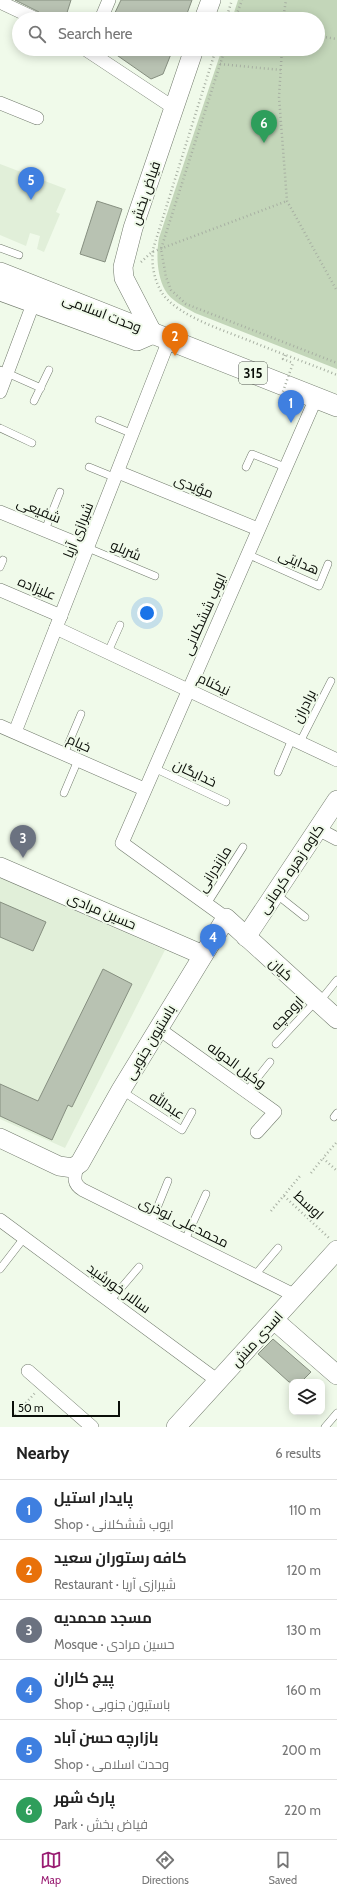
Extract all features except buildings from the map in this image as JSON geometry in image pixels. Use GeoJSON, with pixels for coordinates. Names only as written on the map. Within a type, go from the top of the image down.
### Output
{"type":"FeatureCollection","features":[{"type":"Feature","properties":{"kind":"main road","name":"وحدت اسلامی"},"geometry":{"type":"LineString","coordinates":[[0,273],[337,406]]}},
{"type":"Feature","properties":{"kind":"street"},"geometry":{"type":"LineString","coordinates":[[103,12],[109,0]]}},
{"type":"Feature","properties":{"kind":"street"},"geometry":{"type":"LineString","coordinates":[[207,12],[211,0]]}},
{"type":"Feature","properties":{"kind":"street"},"geometry":{"type":"LineString","coordinates":[[0,2],[21,12]]}},
{"type":"Feature","properties":{"kind":"street"},"geometry":{"type":"LineString","coordinates":[[96,56],[174,108]]}},
{"type":"Feature","properties":{"kind":"street","name":"فیاض بخش"},"geometry":{"type":"LineString","coordinates":[[124,278],[123,267],[133,228],[192,56]]}},
{"type":"Feature","properties":{"kind":"street"},"geometry":{"type":"LineString","coordinates":[[0,102],[37,118]]}},
{"type":"Feature","properties":{"kind":"street"},"geometry":{"type":"LineString","coordinates":[[0,291],[138,341],[161,337],[124,278]]}},
{"type":"Feature","properties":{"kind":"street"},"geometry":{"type":"LineString","coordinates":[[0,392],[4,372],[33,304]]}},
{"type":"Feature","properties":{"kind":"street","name":"شیرازی آریا"},"geometry":{"type":"LineString","coordinates":[[15,732],[133,434],[161,337]]}},
{"type":"Feature","properties":{"kind":"street","name":"ایوب ششکلانی"},"geometry":{"type":"LineString","coordinates":[[207,904],[122,843],[144,789],[316,398]]}},
{"type":"Feature","properties":{"kind":"street","name":"مؤیدی"},"geometry":{"type":"LineString","coordinates":[[117,475],[258,529]]}},
{"type":"Feature","properties":{"kind":"street","name":"شفیعی"},"geometry":{"type":"LineString","coordinates":[[0,512],[88,548]]}},
{"type":"Feature","properties":{"kind":"street","name":"علیزاده"},"geometry":{"type":"LineString","coordinates":[[0,590],[59,622]]}},
{"type":"Feature","properties":{"kind":"street","name":"نیکنام"},"geometry":{"type":"LineString","coordinates":[[59,622],[108,652],[337,760]]}},
{"type":"Feature","properties":{"kind":"street","name":"خیام"},"geometry":{"type":"LineString","coordinates":[[0,726],[144,789]]}},
{"type":"Feature","properties":{"kind":"street","name":"کاوه زهره کرمانی"},"geometry":{"type":"LineString","coordinates":[[246,937],[337,800]]}},
{"type":"Feature","properties":{"kind":"street"},"geometry":{"type":"LineString","coordinates":[[318,829],[337,839]]}},
{"type":"Feature","properties":{"kind":"street","name":"حسین مرادی"},"geometry":{"type":"LineString","coordinates":[[0,867],[203,955]]}},
{"type":"Feature","properties":{"kind":"street"},"geometry":{"type":"LineString","coordinates":[[207,904],[226,918]]}},
{"type":"Feature","properties":{"kind":"street","name":"باستیون جنوبی"},"geometry":{"type":"LineString","coordinates":[[77,1166],[158,1028],[226,918]]}},
{"type":"Feature","properties":{"kind":"street","name":"کیان"},"geometry":{"type":"LineString","coordinates":[[226,918],[337,1018]]}},
{"type":"Feature","properties":{"kind":"street","name":"وکیل الدوله"},"geometry":{"type":"LineString","coordinates":[[158,1028],[275,1112],[257,1132]]}},
{"type":"Feature","properties":{"kind":"street"},"geometry":{"type":"LineString","coordinates":[[0,1138],[59,1166],[69,1168],[77,1166]]}},
{"type":"Feature","properties":{"kind":"street","name":"محمدعلی نوذری"},"geometry":{"type":"LineString","coordinates":[[77,1166],[74,1180],[78,1187],[296,1296]]}},
{"type":"Feature","properties":{"kind":"street","name":"سالار خورشید"},"geometry":{"type":"LineString","coordinates":[[0,1220],[218,1381]]}},
{"type":"Feature","properties":{"kind":"street","name":"اسدی منش"},"geometry":{"type":"LineString","coordinates":[[176,1427],[296,1296],[334,1245]]}},
{"type":"Feature","properties":{"kind":"street"},"geometry":{"type":"LineString","coordinates":[[274,1320],[337,1375]]}},
{"type":"Feature","properties":{"kind":"street"},"geometry":{"type":"LineString","coordinates":[[28,1371],[92,1427]]}},
{"type":"Feature","properties":{"kind":"lane"},"geometry":{"type":"LineString","coordinates":[[0,248],[19,255]]}},
{"type":"Feature","properties":{"kind":"lane"},"geometry":{"type":"LineString","coordinates":[[34,401],[49,370]]}},
{"type":"Feature","properties":{"kind":"lane"},"geometry":{"type":"LineString","coordinates":[[4,372],[41,388]]}},
{"type":"Feature","properties":{"kind":"lane"},"geometry":{"type":"LineString","coordinates":[[99,420],[133,434]]}},
{"type":"Feature","properties":{"kind":"lane"},"geometry":{"type":"LineString","coordinates":[[0,428],[32,443]]}},
{"type":"Feature","properties":{"kind":"lane"},"geometry":{"type":"LineString","coordinates":[[246,467],[252,454],[285,467]]}},
{"type":"Feature","properties":{"kind":"lane"},"geometry":{"type":"LineString","coordinates":[[89,467],[117,475]]}},
{"type":"Feature","properties":{"kind":"lane"},"geometry":{"type":"LineString","coordinates":[[46,530],[60,492]]}},
{"type":"Feature","properties":{"kind":"lane","name":"شربلو"},"geometry":{"type":"LineString","coordinates":[[88,548],[155,576]]}},
{"type":"Feature","properties":{"kind":"lane","name":"هدایتی"},"geometry":{"type":"LineString","coordinates":[[247,554],[319,586],[328,564]]}},
{"type":"Feature","properties":{"kind":"lane"},"geometry":{"type":"LineString","coordinates":[[108,652],[120,625]]}},
{"type":"Feature","properties":{"kind":"lane","name":"برادران"},"geometry":{"type":"LineString","coordinates":[[278,772],[331,681]]}},
{"type":"Feature","properties":{"kind":"lane"},"geometry":{"type":"LineString","coordinates":[[64,754],[81,714]]}},
{"type":"Feature","properties":{"kind":"lane"},"geometry":{"type":"LineString","coordinates":[[64,793],[78,760]]}},
{"type":"Feature","properties":{"kind":"lane","name":"خدایگان"},"geometry":{"type":"LineString","coordinates":[[154,768],[226,802]]}},
{"type":"Feature","properties":{"kind":"lane","name":"مازندرانی"},"geometry":{"type":"LineString","coordinates":[[207,904],[243,847]]}},
{"type":"Feature","properties":{"kind":"lane"},"geometry":{"type":"LineString","coordinates":[[275,893],[305,917]]}},
{"type":"Feature","properties":{"kind":"lane","name":"ارومچه"},"geometry":{"type":"LineString","coordinates":[[276,1044],[337,980]]}},
{"type":"Feature","properties":{"kind":"lane"},"geometry":{"type":"LineString","coordinates":[[247,1091],[270,1062]]}},
{"type":"Feature","properties":{"kind":"lane","name":"عبدالله"},"geometry":{"type":"LineString","coordinates":[[121,1090],[182,1130],[192,1112]]}},
{"type":"Feature","properties":{"kind":"lane"},"geometry":{"type":"LineString","coordinates":[[151,1223],[168,1181]]}},
{"type":"Feature","properties":{"kind":"lane"},"geometry":{"type":"LineString","coordinates":[[185,1240],[206,1194]]}},
{"type":"Feature","properties":{"kind":"lane"},"geometry":{"type":"LineString","coordinates":[[0,1269],[24,1238]]}},
{"type":"Feature","properties":{"kind":"lane"},"geometry":{"type":"LineString","coordinates":[[255,1275],[278,1248]]}},
{"type":"Feature","properties":{"kind":"lane"},"geometry":{"type":"LineString","coordinates":[[110,1301],[139,1267]]}},
{"type":"Feature","properties":{"kind":"lane"},"geometry":{"type":"LineString","coordinates":[[325,1427],[337,1413]]}},
{"type":"Feature","properties":{"kind":"path"},"geometry":{"type":"LineString","coordinates":[[228,12],[232,0]]}},
{"type":"Feature","properties":{"kind":"path"},"geometry":{"type":"LineString","coordinates":[[238,12],[242,0]]}},
{"type":"Feature","properties":{"kind":"path"},"geometry":{"type":"LineString","coordinates":[[284,12],[286,0]]}},
{"type":"Feature","properties":{"kind":"path"},"geometry":{"type":"LineString","coordinates":[[325,37],[337,39]]}},
{"type":"Feature","properties":{"kind":"path"},"geometry":{"type":"LineString","coordinates":[[214,56],[152,252],[157,283],[162,294],[175,306],[201,321],[337,375]]}},
{"type":"Feature","properties":{"kind":"path"},"geometry":{"type":"LineString","coordinates":[[223,56],[161,249],[166,277],[171,290],[186,304],[337,363]]}},
{"type":"Feature","properties":{"kind":"path"},"geometry":{"type":"LineString","coordinates":[[282,56],[280,97],[287,201],[337,291]]}},
{"type":"Feature","properties":{"kind":"path"},"geometry":{"type":"LineString","coordinates":[[220,64],[281,70]]}},
{"type":"Feature","properties":{"kind":"path"},"geometry":{"type":"LineString","coordinates":[[124,278],[152,252],[287,201]]}},
{"type":"Feature","properties":{"kind":"path"},"geometry":{"type":"LineString","coordinates":[[279,403],[293,363],[283,359],[285,354]]}},
{"type":"Feature","properties":{"kind":"path"},"geometry":{"type":"LineString","coordinates":[[310,1173],[336,1143]]}},
{"type":"Feature","properties":{"kind":"path"},"geometry":{"type":"LineString","coordinates":[[323,1158],[337,1171]]}},
{"type":"Feature","properties":{"kind":"path","name":"اوسط"},"geometry":{"type":"LineString","coordinates":[[271,1211],[300,1176]]}},
{"type":"Feature","properties":{"kind":"path","name":"اوسط"},"geometry":{"type":"LineString","coordinates":[[284,1196],[334,1245]]}},
{"type":"Feature","properties":{"kind":"path"},"geometry":{"type":"LineString","coordinates":[[15,1415],[43,1384]]}},
{"type":"Feature","properties":{"kind":"shaded area"},"geometry":{"type":"Polygon","coordinates":[[[238,0],[337,0],[337,369],[195,313],[178,303],[168,294],[160,278],[157,258],[159,238],[220,56],[325,56],[325,12],[234,12],[238,0]]]}},
{"type":"Feature","properties":{"kind":"shaded area"},"geometry":{"type":"Polygon","coordinates":[[[0,164],[66,189],[56,212],[60,214],[44,252],[37,249],[40,236],[30,233],[26,246],[0,235],[0,164]]]}},
{"type":"Feature","properties":{"kind":"shaded area"},"geometry":{"type":"Polygon","coordinates":[[[0,878],[165,950],[65,1148],[0,1119],[0,878]]]}},
{"type":"Feature","properties":{"kind":"place","name":"پارک شهر"},"geometry":{"type":"Point","coordinates":[264,143]}},
{"type":"Feature","properties":{"kind":"place","name":"بازارچه حسن آباد"},"geometry":{"type":"Point","coordinates":[31,200]}},
{"type":"Feature","properties":{"kind":"place","name":"کافه رستوران سعید"},"geometry":{"type":"Point","coordinates":[175,356]}},
{"type":"Feature","properties":{"kind":"place","name":"پایدار استیل"},"geometry":{"type":"Point","coordinates":[291,423]}},
{"type":"Feature","properties":{"kind":"place","name":"مسجد محمدیه"},"geometry":{"type":"Point","coordinates":[23,858]}},
{"type":"Feature","properties":{"kind":"place","name":"پیچ کاران"},"geometry":{"type":"Point","coordinates":[213,957]}}]}
